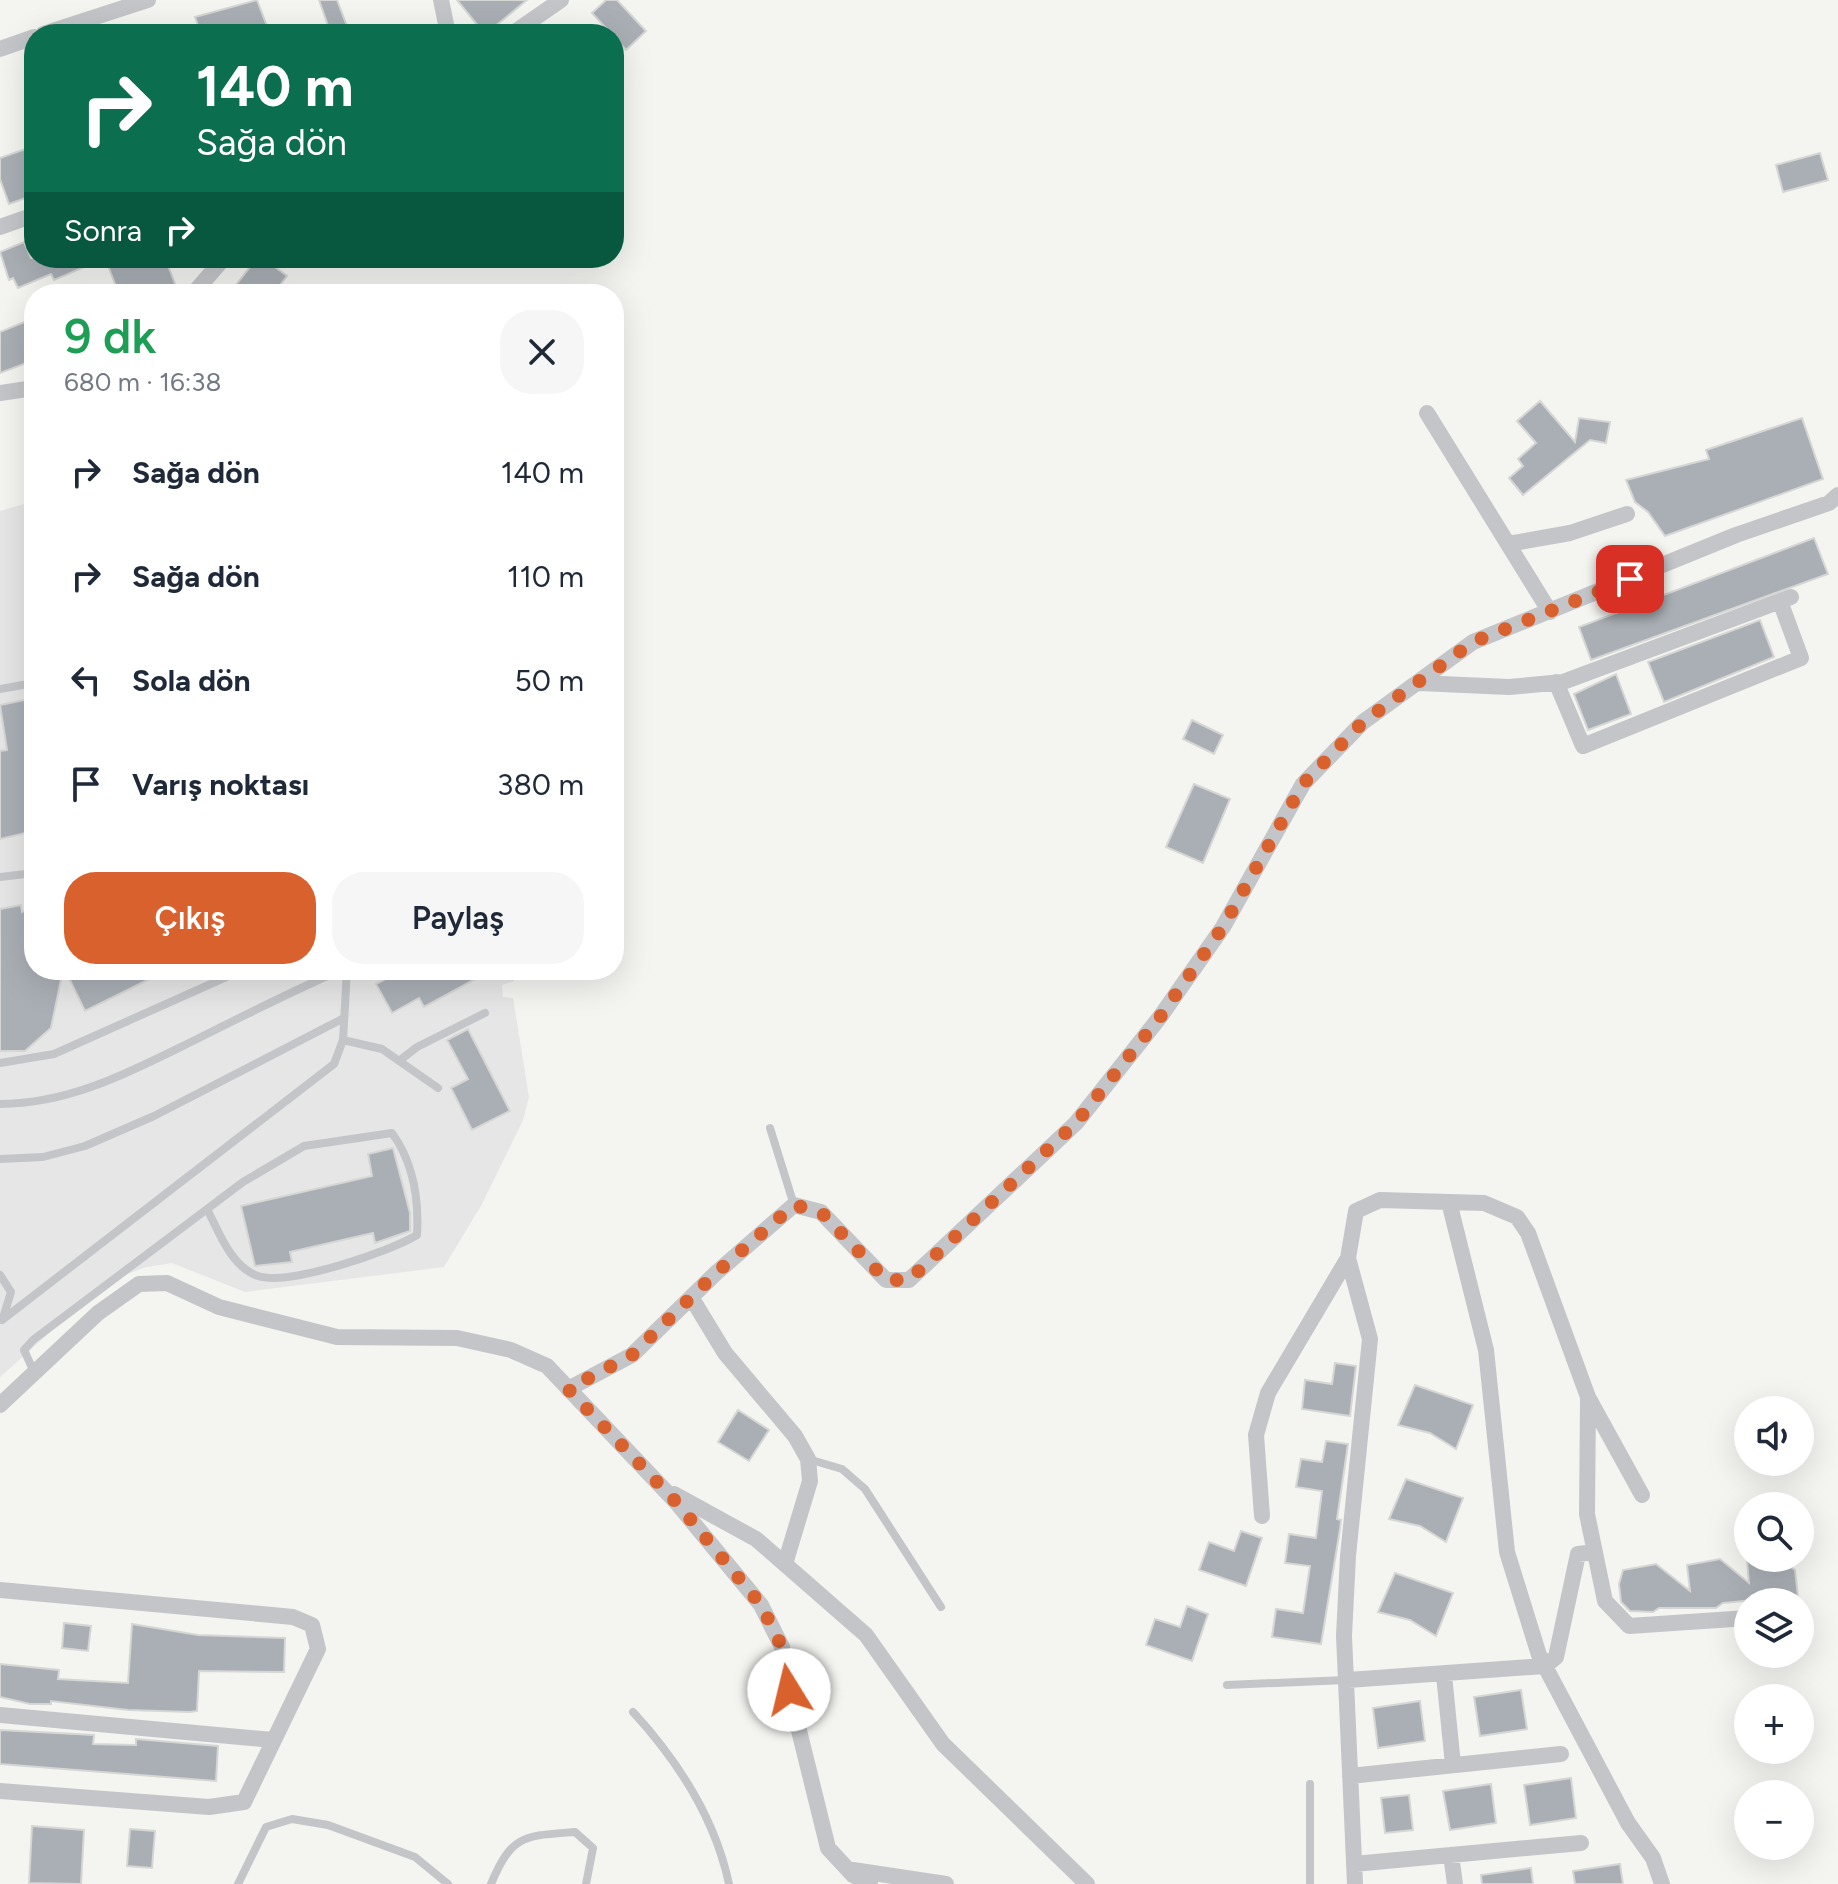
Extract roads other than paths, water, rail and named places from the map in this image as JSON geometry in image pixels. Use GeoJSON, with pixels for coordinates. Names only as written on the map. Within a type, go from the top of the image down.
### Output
{"type":"FeatureCollection","features":[{"type":"Feature","properties":{"kind":"street"},"geometry":{"type":"LineString","coordinates":[[441,0],[446,24]]}},
{"type":"Feature","properties":{"kind":"street"},"geometry":{"type":"LineString","coordinates":[[526,24],[561,0]]}},
{"type":"Feature","properties":{"kind":"street"},"geometry":{"type":"LineString","coordinates":[[72,24],[136,2]]}},
{"type":"Feature","properties":{"kind":"street"},"geometry":{"type":"LineString","coordinates":[[0,49],[24,41]]}},
{"type":"Feature","properties":{"kind":"street"},"geometry":{"type":"LineString","coordinates":[[0,227],[24,219]]}},
{"type":"Feature","properties":{"kind":"street"},"geometry":{"type":"LineString","coordinates":[[202,284],[215,268]]}},
{"type":"Feature","properties":{"kind":"street"},"geometry":{"type":"LineString","coordinates":[[0,393],[24,389]]}},
{"type":"Feature","properties":{"kind":"street"},"geometry":{"type":"LineString","coordinates":[[1427,413],[1550,612]]}},
{"type":"Feature","properties":{"kind":"street"},"geometry":{"type":"LineString","coordinates":[[568,1389],[632,1355],[691,1297],[794,1205],[821,1212],[886,1280],[909,1280],[1076,1123],[1160,1017],[1223,927],[1303,784],[1363,722],[1473,642],[1736,535],[1829,503],[1838,495]]}},
{"type":"Feature","properties":{"kind":"street"},"geometry":{"type":"LineString","coordinates":[[1508,544],[1570,533],[1627,514]]}},
{"type":"Feature","properties":{"kind":"street"},"geometry":{"type":"LineString","coordinates":[[1419,683],[1509,687],[1556,682],[1786,599],[1801,658],[1583,746],[1556,682]]}},
{"type":"Feature","properties":{"kind":"street"},"geometry":{"type":"LineString","coordinates":[[1262,1516],[1256,1435],[1268,1393],[1348,1258],[1356,1211],[1380,1200],[1484,1203],[1517,1217],[1528,1233],[1588,1397],[1642,1495]]}},
{"type":"Feature","properties":{"kind":"street"},"geometry":{"type":"LineString","coordinates":[[1449,1202],[1486,1350],[1507,1552],[1545,1666],[1628,1823],[1653,1858],[1662,1884]]}},
{"type":"Feature","properties":{"kind":"street"},"geometry":{"type":"LineString","coordinates":[[1348,1258],[1370,1339],[1348,1556],[1344,1636],[1355,1884]]}},
{"type":"Feature","properties":{"kind":"street"},"geometry":{"type":"LineString","coordinates":[[0,1405],[98,1313],[139,1284],[167,1283],[219,1307],[337,1337],[457,1338],[511,1350],[547,1366],[661,1487],[761,1605],[782,1647],[789,1690],[828,1848],[848,1870],[870,1884]]}},
{"type":"Feature","properties":{"kind":"street"},"geometry":{"type":"LineString","coordinates":[[691,1297],[725,1353],[795,1436],[808,1459],[810,1481],[785,1564]]}},
{"type":"Feature","properties":{"kind":"street"},"geometry":{"type":"LineString","coordinates":[[1588,1397],[1587,1514],[1605,1601],[1629,1626],[1734,1619]]}},
{"type":"Feature","properties":{"kind":"street"},"geometry":{"type":"LineString","coordinates":[[661,1487],[756,1539],[866,1635],[943,1744],[1087,1884]]}},
{"type":"Feature","properties":{"kind":"street"},"geometry":{"type":"LineString","coordinates":[[1348,1680],[1545,1666],[1556,1657],[1578,1554],[1595,1552]]}},
{"type":"Feature","properties":{"kind":"street"},"geometry":{"type":"LineString","coordinates":[[0,1590],[293,1617],[312,1625],[318,1649],[244,1802],[209,1807],[0,1791]]}},
{"type":"Feature","properties":{"kind":"street"},"geometry":{"type":"LineString","coordinates":[[1444,1675],[1453,1765]]}},
{"type":"Feature","properties":{"kind":"street"},"geometry":{"type":"LineString","coordinates":[[0,1715],[273,1740]]}},
{"type":"Feature","properties":{"kind":"street"},"geometry":{"type":"LineString","coordinates":[[1350,1776],[1561,1754]]}},
{"type":"Feature","properties":{"kind":"street"},"geometry":{"type":"LineString","coordinates":[[1354,1864],[1581,1843]]}},
{"type":"Feature","properties":{"kind":"street"},"geometry":{"type":"LineString","coordinates":[[1451,1855],[1455,1884]]}},
{"type":"Feature","properties":{"kind":"street"},"geometry":{"type":"LineString","coordinates":[[848,1870],[946,1884]]}},
{"type":"Feature","properties":{"kind":"lane"},"geometry":{"type":"LineString","coordinates":[[0,689],[24,685]]}},
{"type":"Feature","properties":{"kind":"lane"},"geometry":{"type":"LineString","coordinates":[[0,877],[24,874]]}},
{"type":"Feature","properties":{"kind":"lane"},"geometry":{"type":"LineString","coordinates":[[0,1063],[54,1054],[220,980]]}},
{"type":"Feature","properties":{"kind":"lane"},"geometry":{"type":"LineString","coordinates":[[0,1104],[28,1104],[57,1098],[112,1080],[323,980]]}},
{"type":"Feature","properties":{"kind":"lane"},"geometry":{"type":"LineString","coordinates":[[1,1321],[334,1064],[343,1040],[344,980]]}},
{"type":"Feature","properties":{"kind":"lane"},"geometry":{"type":"LineString","coordinates":[[399,1061],[417,1047],[485,1013]]}},
{"type":"Feature","properties":{"kind":"lane"},"geometry":{"type":"LineString","coordinates":[[0,1159],[43,1157],[85,1146],[154,1116],[344,1018]]}},
{"type":"Feature","properties":{"kind":"lane"},"geometry":{"type":"LineString","coordinates":[[343,1040],[382,1049],[438,1088]]}},
{"type":"Feature","properties":{"kind":"lane"},"geometry":{"type":"LineString","coordinates":[[770,1128],[794,1205]]}},
{"type":"Feature","properties":{"kind":"lane"},"geometry":{"type":"LineString","coordinates":[[34,1373],[24,1350],[33,1340],[207,1209],[243,1182],[304,1146],[392,1133],[406,1152],[418,1211],[417,1235],[392,1250],[307,1273],[259,1277],[235,1261],[207,1209]]}},
{"type":"Feature","properties":{"kind":"lane"},"geometry":{"type":"LineString","coordinates":[[0,1275],[11,1292],[1,1321]]}},
{"type":"Feature","properties":{"kind":"lane"},"geometry":{"type":"LineString","coordinates":[[808,1459],[842,1469],[865,1489],[941,1607]]}},
{"type":"Feature","properties":{"kind":"lane"},"geometry":{"type":"LineString","coordinates":[[1227,1685],[1348,1680]]}},
{"type":"Feature","properties":{"kind":"lane"},"geometry":{"type":"LineString","coordinates":[[633,1712],[670,1752],[713,1829],[729,1884]]}},
{"type":"Feature","properties":{"kind":"lane"},"geometry":{"type":"LineString","coordinates":[[1310,1784],[1310,1884]]}},
{"type":"Feature","properties":{"kind":"lane"},"geometry":{"type":"LineString","coordinates":[[238,1884],[266,1827],[292,1819],[328,1825],[415,1857],[448,1884]]}},
{"type":"Feature","properties":{"kind":"lane"},"geometry":{"type":"LineString","coordinates":[[491,1884],[505,1851],[534,1835],[575,1832],[593,1848],[586,1884]]}}]}
